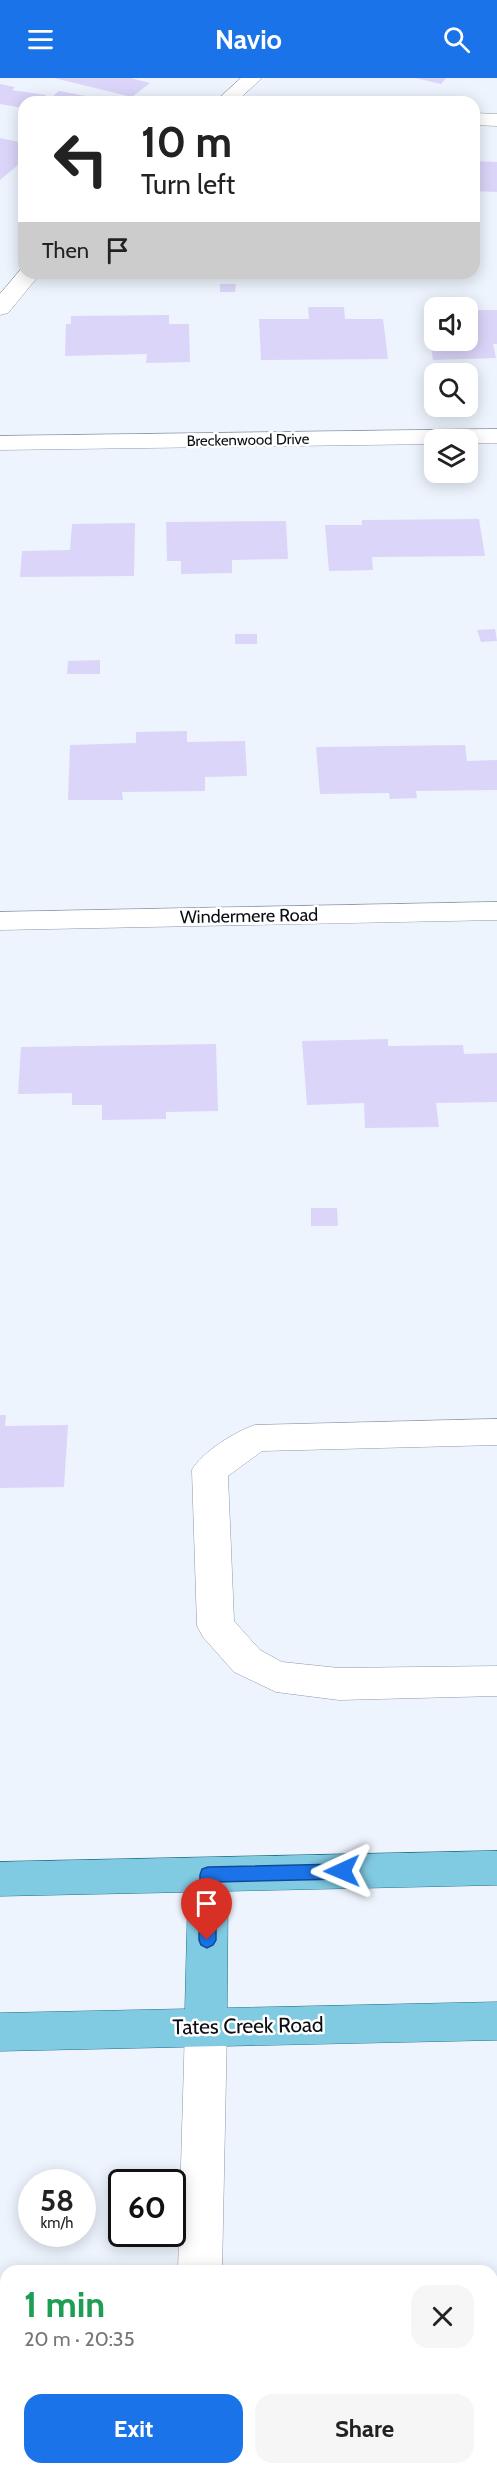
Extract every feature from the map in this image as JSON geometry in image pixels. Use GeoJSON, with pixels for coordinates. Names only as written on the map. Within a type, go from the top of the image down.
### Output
{"type":"FeatureCollection","features":[{"type":"Feature","properties":{"kind":"main road"},"geometry":{"type":"LineString","coordinates":[[0,1879],[497,1868]]}},
{"type":"Feature","properties":{"kind":"main road"},"geometry":{"type":"LineString","coordinates":[[206,2027],[208,1875]]}},
{"type":"Feature","properties":{"kind":"main road","name":"Tates Creek Road"},"geometry":{"type":"LineString","coordinates":[[0,2032],[497,2021]]}},
{"type":"Feature","properties":{"kind":"street"},"geometry":{"type":"LineString","coordinates":[[232,96],[252,78]]}},
{"type":"Feature","properties":{"kind":"street"},"geometry":{"type":"LineString","coordinates":[[480,119],[497,120]]}},
{"type":"Feature","properties":{"kind":"street"},"geometry":{"type":"LineString","coordinates":[[0,308],[25,279]]}},
{"type":"Feature","properties":{"kind":"street","name":"Breckenwood Drive"},"geometry":{"type":"LineString","coordinates":[[0,443],[497,436]]}},
{"type":"Feature","properties":{"kind":"street","name":"Windermere Road"},"geometry":{"type":"LineString","coordinates":[[0,921],[497,912]]}},
{"type":"Feature","properties":{"kind":"street"},"geometry":{"type":"LineString","coordinates":[[497,1432],[255,1438],[210,1470],[216,1626],[247,1661],[276,1677],[339,1684],[497,1681]]}},
{"type":"Feature","properties":{"kind":"street"},"geometry":{"type":"LineString","coordinates":[[200,2265],[206,2027]]}},
{"type":"Feature","properties":{"kind":"building"},"geometry":{"type":"Polygon","coordinates":[[[54,78],[131,78],[150,83],[133,96],[54,78]]]}},
{"type":"Feature","properties":{"kind":"building"},"geometry":{"type":"Polygon","coordinates":[[[415,78],[446,78],[441,84],[415,78]]]}},
{"type":"Feature","properties":{"kind":"building"},"geometry":{"type":"Polygon","coordinates":[[[0,84],[15,87],[12,90],[46,95],[18,96],[18,107],[0,104],[0,84]]]}},
{"type":"Feature","properties":{"kind":"building"},"geometry":{"type":"Polygon","coordinates":[[[59,91],[85,96],[53,96],[59,91]]]}},
{"type":"Feature","properties":{"kind":"building"},"geometry":{"type":"Polygon","coordinates":[[[0,138],[18,142],[18,165],[0,180],[0,138]]]}},
{"type":"Feature","properties":{"kind":"building"},"geometry":{"type":"Polygon","coordinates":[[[480,161],[497,162],[497,192],[480,191],[480,161]]]}},
{"type":"Feature","properties":{"kind":"building"},"geometry":{"type":"Polygon","coordinates":[[[220,284],[236,284],[235,292],[220,292],[220,284]]]}},
{"type":"Feature","properties":{"kind":"building"},"geometry":{"type":"Polygon","coordinates":[[[308,307],[344,307],[345,319],[383,319],[388,359],[261,360],[259,319],[309,319],[308,307]]]}},
{"type":"Feature","properties":{"kind":"building"},"geometry":{"type":"Polygon","coordinates":[[[478,310],[497,310],[497,344],[493,344],[496,358],[433,360],[432,351],[478,351],[478,310]]]}},
{"type":"Feature","properties":{"kind":"building"},"geometry":{"type":"Polygon","coordinates":[[[169,315],[169,324],[189,324],[190,362],[146,363],[147,354],[65,356],[66,324],[71,324],[71,316],[169,315]]]}},
{"type":"Feature","properties":{"kind":"building"},"geometry":{"type":"Polygon","coordinates":[[[479,519],[485,556],[372,557],[373,570],[329,571],[325,525],[362,525],[362,520],[479,519]]]}},
{"type":"Feature","properties":{"kind":"building"},"geometry":{"type":"Polygon","coordinates":[[[286,521],[288,559],[232,560],[232,573],[181,574],[181,561],[167,561],[166,522],[286,521]]]}},
{"type":"Feature","properties":{"kind":"building"},"geometry":{"type":"Polygon","coordinates":[[[135,523],[134,576],[20,577],[22,551],[70,550],[72,524],[135,523]]]}},
{"type":"Feature","properties":{"kind":"building"},"geometry":{"type":"Polygon","coordinates":[[[495,629],[497,641],[481,642],[477,630],[495,629]]]}},
{"type":"Feature","properties":{"kind":"building"},"geometry":{"type":"Polygon","coordinates":[[[235,634],[257,634],[257,644],[235,644],[235,634]]]}},
{"type":"Feature","properties":{"kind":"building"},"geometry":{"type":"Polygon","coordinates":[[[100,660],[100,674],[67,674],[68,661],[100,660]]]}},
{"type":"Feature","properties":{"kind":"building"},"geometry":{"type":"Polygon","coordinates":[[[187,731],[187,742],[245,741],[247,776],[205,777],[205,791],[122,792],[123,800],[68,800],[70,745],[136,743],[136,732],[187,731]]]}},
{"type":"Feature","properties":{"kind":"building"},"geometry":{"type":"Polygon","coordinates":[[[465,745],[467,761],[497,760],[497,790],[416,791],[417,798],[390,799],[389,793],[320,794],[316,747],[465,745]]]}},
{"type":"Feature","properties":{"kind":"building"},"geometry":{"type":"Polygon","coordinates":[[[388,1039],[388,1046],[463,1045],[464,1054],[497,1053],[497,1102],[436,1103],[439,1127],[365,1128],[364,1103],[307,1105],[302,1041],[388,1039]]]}},
{"type":"Feature","properties":{"kind":"building"},"geometry":{"type":"Polygon","coordinates":[[[216,1044],[218,1111],[166,1112],[166,1119],[102,1120],[102,1105],[72,1105],[72,1093],[18,1094],[21,1047],[216,1044]]]}},
{"type":"Feature","properties":{"kind":"building"},"geometry":{"type":"Polygon","coordinates":[[[311,1208],[337,1208],[338,1226],[311,1226],[311,1208]]]}},
{"type":"Feature","properties":{"kind":"building"},"geometry":{"type":"Polygon","coordinates":[[[0,1415],[6,1415],[5,1426],[68,1425],[64,1487],[0,1488],[0,1415]]]}},
{"type":"Feature","properties":{"kind":"route"},"geometry":{"type":"LineString","coordinates":[[207,1940],[208,1875],[342,1871]]}}]}
